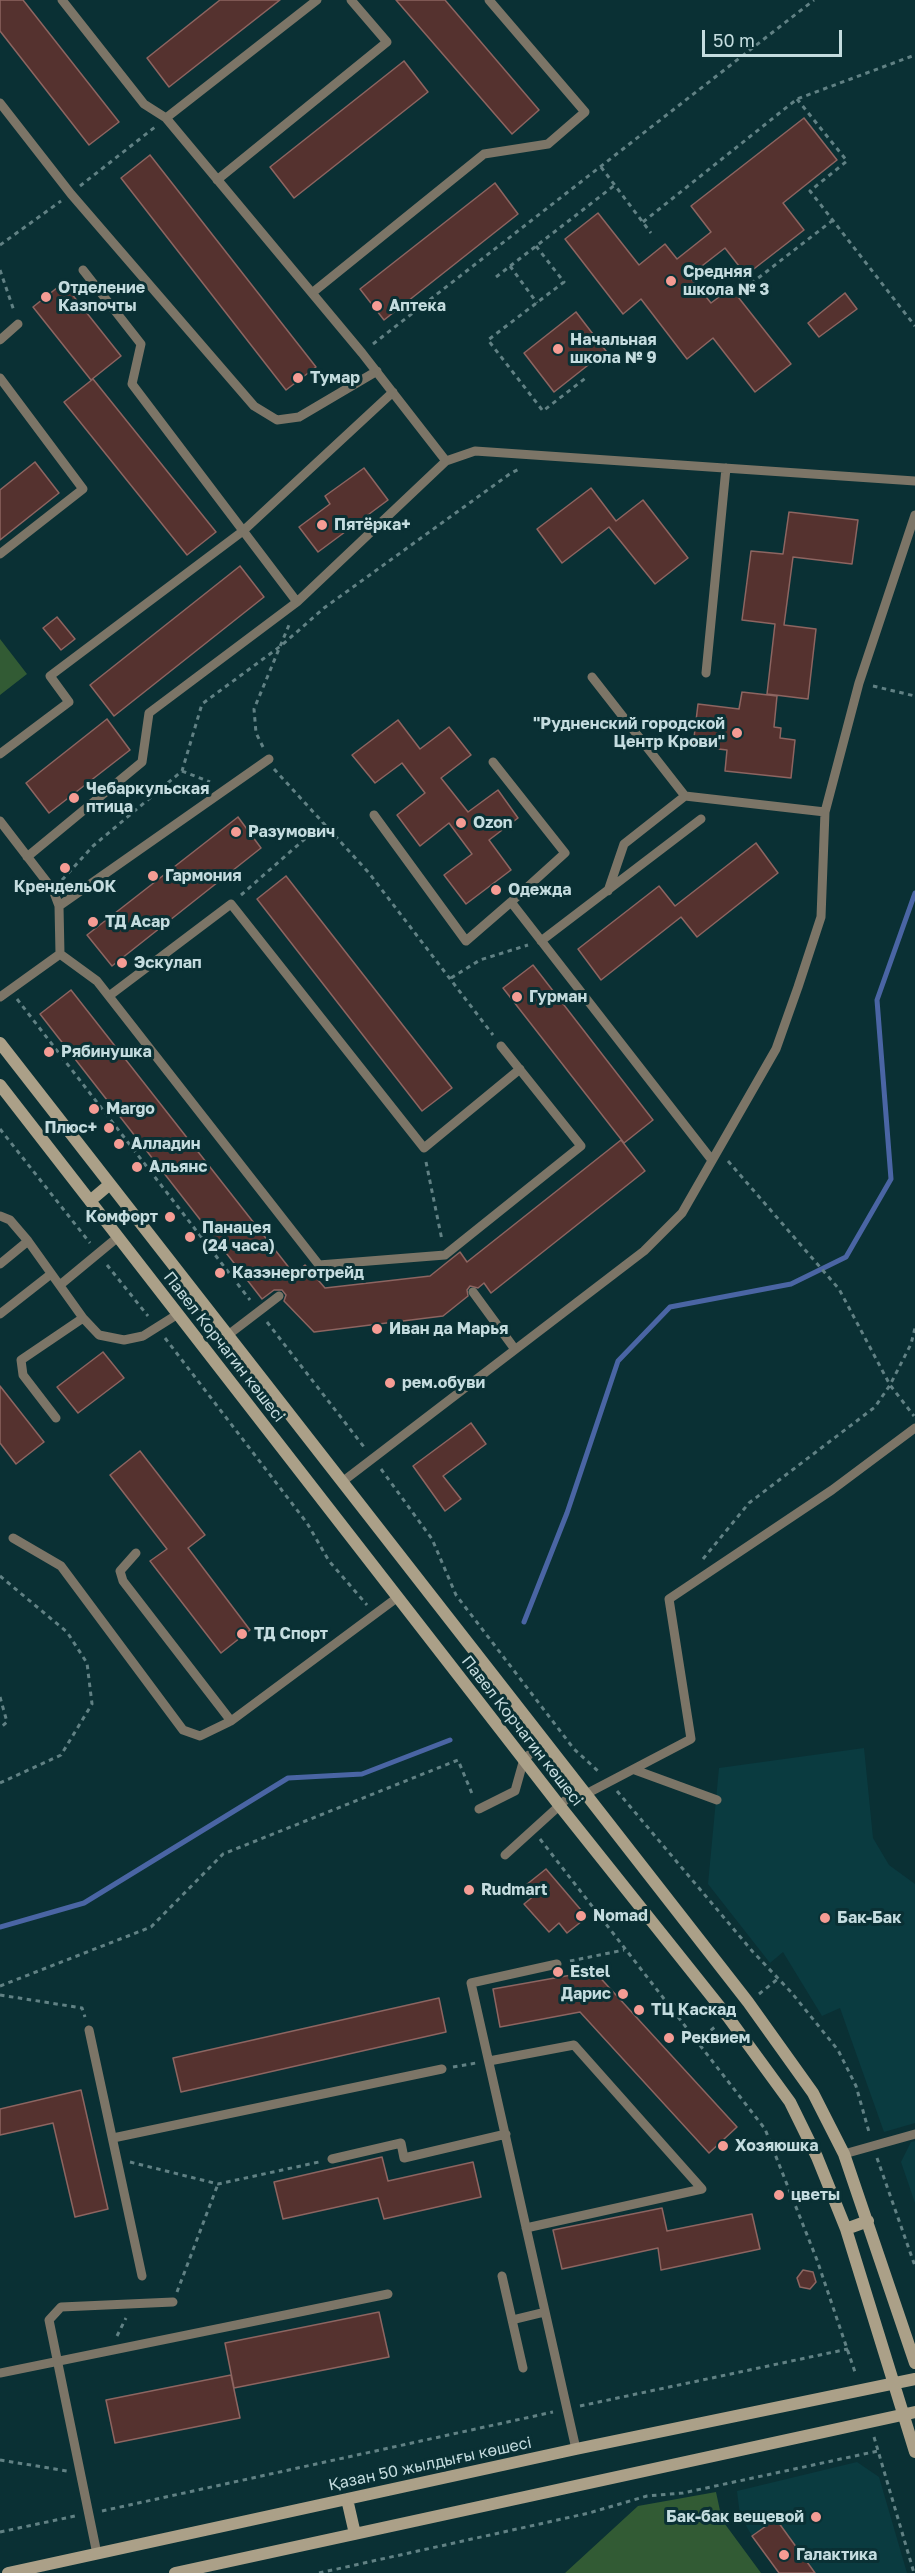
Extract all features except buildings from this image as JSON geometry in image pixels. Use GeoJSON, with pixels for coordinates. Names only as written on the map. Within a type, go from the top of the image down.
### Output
{"type":"FeatureCollection","features":[{"type":"Feature","properties":{"kind":"street","name":"Павел Корчагин көшесі"},"geometry":{"type":"LineString","coordinates":[[0,1043],[748,2002],[813,2093],[844,2154],[915,2363]]}},
{"type":"Feature","properties":{"kind":"street","name":"Павел Корчагин көшесі"},"geometry":{"type":"LineString","coordinates":[[0,1085],[559,1805],[728,2017],[790,2103],[817,2157],[846,2229],[896,2384],[910,2413],[915,2452]]}},
{"type":"Feature","properties":{"kind":"street"},"geometry":{"type":"LineString","coordinates":[[90,1201],[110,1184]]}},
{"type":"Feature","properties":{"kind":"street"},"geometry":{"type":"LineString","coordinates":[[846,2229],[868,2221]]}},
{"type":"Feature","properties":{"kind":"street"},"geometry":{"type":"LineString","coordinates":[[896,2384],[915,2379]]}},
{"type":"Feature","properties":{"kind":"street","name":"Қазан 50 жылдығы көшесі"},"geometry":{"type":"LineString","coordinates":[[8,2573],[576,2449],[896,2384]]}},
{"type":"Feature","properties":{"kind":"street"},"geometry":{"type":"LineString","coordinates":[[175,2573],[910,2413]]}},
{"type":"Feature","properties":{"kind":"street"},"geometry":{"type":"LineString","coordinates":[[347,2499],[355,2534]]}},
{"type":"Feature","properties":{"kind":"lane"},"geometry":{"type":"LineString","coordinates":[[62,0],[144,104],[166,118],[362,352],[446,461]]}},
{"type":"Feature","properties":{"kind":"lane"},"geometry":{"type":"LineString","coordinates":[[166,118],[317,0]]}},
{"type":"Feature","properties":{"kind":"lane"},"geometry":{"type":"LineString","coordinates":[[217,180],[387,42],[351,0]]}},
{"type":"Feature","properties":{"kind":"lane"},"geometry":{"type":"LineString","coordinates":[[312,293],[484,154],[548,144],[585,112],[489,0]]}},
{"type":"Feature","properties":{"kind":"lane"},"geometry":{"type":"LineString","coordinates":[[0,103],[71,194],[254,406],[277,420],[299,417],[376,371]]}},
{"type":"Feature","properties":{"kind":"lane"},"geometry":{"type":"LineString","coordinates":[[83,270],[141,344],[132,384],[297,602]]}},
{"type":"Feature","properties":{"kind":"lane"},"geometry":{"type":"LineString","coordinates":[[0,340],[18,324]]}},
{"type":"Feature","properties":{"kind":"lane"},"geometry":{"type":"LineString","coordinates":[[0,378],[83,489],[0,554]]}},
{"type":"Feature","properties":{"kind":"lane"},"geometry":{"type":"LineString","coordinates":[[0,754],[69,702],[50,676],[243,531],[393,392]]}},
{"type":"Feature","properties":{"kind":"lane"},"geometry":{"type":"LineString","coordinates":[[27,857],[142,762],[149,713],[297,602],[446,461],[476,451],[915,481]]}},
{"type":"Feature","properties":{"kind":"lane"},"geometry":{"type":"LineString","coordinates":[[706,673],[726,468]]}},
{"type":"Feature","properties":{"kind":"lane"},"geometry":{"type":"LineString","coordinates":[[342,1482],[514,1348],[644,1251],[682,1213],[776,1049],[798,987],[821,917],[825,812],[859,682],[915,515]]}},
{"type":"Feature","properties":{"kind":"lane"},"geometry":{"type":"LineString","coordinates":[[592,677],[685,796]]}},
{"type":"Feature","properties":{"kind":"lane"},"geometry":{"type":"LineString","coordinates":[[59,906],[269,759]]}},
{"type":"Feature","properties":{"kind":"lane"},"geometry":{"type":"LineString","coordinates":[[374,815],[466,941],[565,854],[493,762]]}},
{"type":"Feature","properties":{"kind":"lane"},"geometry":{"type":"LineString","coordinates":[[608,891],[624,844],[685,796],[825,812]]}},
{"type":"Feature","properties":{"kind":"lane"},"geometry":{"type":"LineString","coordinates":[[541,941],[701,819]]}},
{"type":"Feature","properties":{"kind":"lane"},"geometry":{"type":"LineString","coordinates":[[0,821],[53,890],[59,906],[60,954]]}},
{"type":"Feature","properties":{"kind":"lane"},"geometry":{"type":"LineString","coordinates":[[511,902],[711,1159]]}},
{"type":"Feature","properties":{"kind":"lane"},"geometry":{"type":"LineString","coordinates":[[109,996],[231,904],[423,1148],[520,1069]]}},
{"type":"Feature","properties":{"kind":"lane"},"geometry":{"type":"LineString","coordinates":[[60,954],[97,981],[319,1265]]}},
{"type":"Feature","properties":{"kind":"lane"},"geometry":{"type":"LineString","coordinates":[[0,997],[60,954]]}},
{"type":"Feature","properties":{"kind":"lane"},"geometry":{"type":"LineString","coordinates":[[310,1272],[319,1265],[447,1258],[581,1146],[501,1046]]}},
{"type":"Feature","properties":{"kind":"lane"},"geometry":{"type":"LineString","coordinates":[[0,1216],[10,1220],[28,1241],[82,1318],[99,1335],[124,1340],[143,1336],[178,1314]]}},
{"type":"Feature","properties":{"kind":"lane"},"geometry":{"type":"LineString","coordinates":[[60,1285],[118,1237]]}},
{"type":"Feature","properties":{"kind":"lane"},"geometry":{"type":"LineString","coordinates":[[0,1264],[28,1241]]}},
{"type":"Feature","properties":{"kind":"lane"},"geometry":{"type":"LineString","coordinates":[[0,1314],[51,1274]]}},
{"type":"Feature","properties":{"kind":"lane"},"geometry":{"type":"LineString","coordinates":[[473,1292],[514,1348]]}},
{"type":"Feature","properties":{"kind":"lane"},"geometry":{"type":"LineString","coordinates":[[228,1335],[279,1296]]}},
{"type":"Feature","properties":{"kind":"lane"},"geometry":{"type":"LineString","coordinates":[[56,1418],[23,1375],[21,1360],[82,1318]]}},
{"type":"Feature","properties":{"kind":"lane"},"geometry":{"type":"LineString","coordinates":[[505,1855],[559,1805],[583,1791],[635,1770],[691,1739],[669,1599],[832,1490],[915,1428]]}},
{"type":"Feature","properties":{"kind":"lane"},"geometry":{"type":"LineString","coordinates":[[13,1538],[61,1566],[183,1730],[200,1736],[231,1722],[398,1597]]}},
{"type":"Feature","properties":{"kind":"lane"},"geometry":{"type":"LineString","coordinates":[[136,1553],[120,1571],[123,1581],[231,1722]]}},
{"type":"Feature","properties":{"kind":"lane"},"geometry":{"type":"LineString","coordinates":[[479,1809],[515,1791],[524,1759],[545,1742]]}},
{"type":"Feature","properties":{"kind":"lane"},"geometry":{"type":"LineString","coordinates":[[635,1770],[717,1800]]}},
{"type":"Feature","properties":{"kind":"lane"},"geometry":{"type":"LineString","coordinates":[[557,1964],[471,1983],[576,2449]]}},
{"type":"Feature","properties":{"kind":"lane"},"geometry":{"type":"LineString","coordinates":[[89,2030],[142,2276]]}},
{"type":"Feature","properties":{"kind":"lane"},"geometry":{"type":"LineString","coordinates":[[489,2061],[574,2045],[702,2189],[526,2228]]}},
{"type":"Feature","properties":{"kind":"lane"},"geometry":{"type":"LineString","coordinates":[[113,2138],[442,2068]]}},
{"type":"Feature","properties":{"kind":"lane"},"geometry":{"type":"LineString","coordinates":[[332,2159],[401,2143],[404,2158],[506,2134]]}},
{"type":"Feature","properties":{"kind":"lane"},"geometry":{"type":"LineString","coordinates":[[844,2154],[915,2134]]}},
{"type":"Feature","properties":{"kind":"lane"},"geometry":{"type":"LineString","coordinates":[[502,2276],[523,2368]]}},
{"type":"Feature","properties":{"kind":"lane"},"geometry":{"type":"LineString","coordinates":[[0,2373],[388,2294]]}},
{"type":"Feature","properties":{"kind":"lane"},"geometry":{"type":"LineString","coordinates":[[97,2554],[49,2320],[62,2307],[173,2302]]}},
{"type":"Feature","properties":{"kind":"lane"},"geometry":{"type":"LineString","coordinates":[[512,2320],[545,2312]]}},
{"type":"Feature","properties":{"kind":"path"},"geometry":{"type":"LineString","coordinates":[[362,352],[814,0]]}},
{"type":"Feature","properties":{"kind":"path"},"geometry":{"type":"LineString","coordinates":[[643,222],[797,99],[915,55]]}},
{"type":"Feature","properties":{"kind":"path"},"geometry":{"type":"LineString","coordinates":[[797,99],[847,161],[810,191],[915,326]]}},
{"type":"Feature","properties":{"kind":"path"},"geometry":{"type":"LineString","coordinates":[[0,245],[71,194],[166,118]]}},
{"type":"Feature","properties":{"kind":"path"},"geometry":{"type":"LineString","coordinates":[[601,167],[651,233]]}},
{"type":"Feature","properties":{"kind":"path"},"geometry":{"type":"LineString","coordinates":[[496,277],[615,185]]}},
{"type":"Feature","properties":{"kind":"path"},"geometry":{"type":"LineString","coordinates":[[744,289],[833,220]]}},
{"type":"Feature","properties":{"kind":"path"},"geometry":{"type":"LineString","coordinates":[[536,246],[564,282],[488,340],[543,411],[587,377]]}},
{"type":"Feature","properties":{"kind":"path"},"geometry":{"type":"LineString","coordinates":[[510,266],[537,303]]}},
{"type":"Feature","properties":{"kind":"path"},"geometry":{"type":"LineString","coordinates":[[0,270],[18,324]]}},
{"type":"Feature","properties":{"kind":"path"},"geometry":{"type":"LineString","coordinates":[[53,890],[93,846],[182,771],[202,704],[282,645],[324,609],[511,473]]}},
{"type":"Feature","properties":{"kind":"path"},"geometry":{"type":"LineString","coordinates":[[282,645],[254,709],[256,733],[277,774],[369,873],[501,1046]]}},
{"type":"Feature","properties":{"kind":"path"},"geometry":{"type":"LineString","coordinates":[[859,682],[915,696]]}},
{"type":"Feature","properties":{"kind":"path"},"geometry":{"type":"LineString","coordinates":[[182,771],[226,789]]}},
{"type":"Feature","properties":{"kind":"path"},"geometry":{"type":"LineString","coordinates":[[231,904],[323,823]]}},
{"type":"Feature","properties":{"kind":"path"},"geometry":{"type":"LineString","coordinates":[[451,978],[480,960],[541,941]]}},
{"type":"Feature","properties":{"kind":"path"},"geometry":{"type":"LineString","coordinates":[[10,989],[432,1539],[456,1595],[492,1644],[574,1749],[609,1781],[838,2050],[856,2086],[873,2145],[915,2266]]}},
{"type":"Feature","properties":{"kind":"path"},"geometry":{"type":"LineString","coordinates":[[0,1129],[307,1523],[329,1561],[375,1615]]}},
{"type":"Feature","properties":{"kind":"path"},"geometry":{"type":"LineString","coordinates":[[423,1148],[447,1258]]}},
{"type":"Feature","properties":{"kind":"path"},"geometry":{"type":"LineString","coordinates":[[717,1149],[839,1289],[890,1385],[915,1418]]}},
{"type":"Feature","properties":{"kind":"path"},"geometry":{"type":"LineString","coordinates":[[698,1564],[749,1503],[874,1407],[890,1385],[911,1344],[915,1328]]}},
{"type":"Feature","properties":{"kind":"path"},"geometry":{"type":"LineString","coordinates":[[0,1576],[67,1632],[87,1663],[92,1704],[61,1755],[0,1783]]}},
{"type":"Feature","properties":{"kind":"path"},"geometry":{"type":"LineString","coordinates":[[0,1697],[7,1722],[0,1728]]}},
{"type":"Feature","properties":{"kind":"path"},"geometry":{"type":"LineString","coordinates":[[0,1986],[151,1927],[223,1854],[458,1760],[479,1809]]}},
{"type":"Feature","properties":{"kind":"path"},"geometry":{"type":"LineString","coordinates":[[533,1829],[624,1950],[765,2129],[817,2259],[861,2391]]}},
{"type":"Feature","properties":{"kind":"path"},"geometry":{"type":"LineString","coordinates":[[557,1964],[624,1950]]}},
{"type":"Feature","properties":{"kind":"path"},"geometry":{"type":"LineString","coordinates":[[748,2002],[779,1978]]}},
{"type":"Feature","properties":{"kind":"path"},"geometry":{"type":"LineString","coordinates":[[0,1995],[82,2008],[89,2030]]}},
{"type":"Feature","properties":{"kind":"path"},"geometry":{"type":"LineString","coordinates":[[697,2042],[728,2017]]}},
{"type":"Feature","properties":{"kind":"path"},"geometry":{"type":"LineString","coordinates":[[442,2068],[489,2061]]}},
{"type":"Feature","properties":{"kind":"path"},"geometry":{"type":"LineString","coordinates":[[117,2159],[218,2184],[332,2159]]}},
{"type":"Feature","properties":{"kind":"path"},"geometry":{"type":"LineString","coordinates":[[173,2302],[218,2184]]}},
{"type":"Feature","properties":{"kind":"path"},"geometry":{"type":"LineString","coordinates":[[110,2351],[134,2304]]}},
{"type":"Feature","properties":{"kind":"path"},"geometry":{"type":"LineString","coordinates":[[0,2532],[848,2349]]}},
{"type":"Feature","properties":{"kind":"path"},"geometry":{"type":"LineString","coordinates":[[870,2422],[914,2573]]}},
{"type":"Feature","properties":{"kind":"path"},"geometry":{"type":"LineString","coordinates":[[319,2573],[589,2513],[647,2496],[683,2493],[878,2451]]}},
{"type":"Feature","properties":{"kind":"path"},"geometry":{"type":"LineString","coordinates":[[0,2460],[80,2474]]}},
{"type":"Feature","properties":{"kind":"shaded area","name":"Бак-Бак"},"geometry":{"type":"Polygon","coordinates":[[[864,1748],[873,1838],[889,1865],[915,1884],[915,2123],[884,2132],[840,2008],[822,2016],[783,1952],[770,1963],[708,1884],[719,1768],[864,1748]]]}},
{"type":"Feature","properties":{"kind":"shaded area"},"geometry":{"type":"Polygon","coordinates":[[[915,2141],[915,2203],[901,2162],[911,2142],[915,2141]]]}},
{"type":"Feature","properties":{"kind":"shaded area","name":"Бак-бак вещевой"},"geometry":{"type":"Polygon","coordinates":[[[857,2462],[879,2477],[907,2573],[815,2573],[777,2519],[752,2536],[740,2515],[737,2491],[857,2462]]]}},
{"type":"Feature","properties":{"kind":"green space"},"geometry":{"type":"Polygon","coordinates":[[[0,639],[27,674],[0,695],[0,639]]]}},
{"type":"Feature","properties":{"kind":"green space"},"geometry":{"type":"Polygon","coordinates":[[[716,2492],[722,2520],[761,2573],[565,2573],[638,2506],[716,2492]]]}},
{"type":"Feature","properties":{"kind":"waterway"},"geometry":{"type":"LineString","coordinates":[[524,1622],[567,1513],[618,1361],[670,1307],[791,1284],[846,1257],[891,1179],[877,1000],[915,893]]}},
{"type":"Feature","properties":{"kind":"waterway"},"geometry":{"type":"LineString","coordinates":[[0,1927],[84,1903],[288,1778],[362,1774],[450,1740]]}},
{"type":"Feature","properties":{"kind":"place","name":"Средняя школа № 3"},"geometry":{"type":"Point","coordinates":[671,281]}},
{"type":"Feature","properties":{"kind":"place","name":"Отделение Казпочты"},"geometry":{"type":"Point","coordinates":[46,297]}},
{"type":"Feature","properties":{"kind":"place","name":"Аптека"},"geometry":{"type":"Point","coordinates":[377,306]}},
{"type":"Feature","properties":{"kind":"place","name":"Начальная школа № 9"},"geometry":{"type":"Point","coordinates":[558,349]}},
{"type":"Feature","properties":{"kind":"place","name":"Тумар"},"geometry":{"type":"Point","coordinates":[298,378]}},
{"type":"Feature","properties":{"kind":"place","name":"Пятёрка+"},"geometry":{"type":"Point","coordinates":[322,525]}},
{"type":"Feature","properties":{"kind":"place","name":"\"Рудненский городской Центр Крови\""},"geometry":{"type":"Point","coordinates":[737,733]}},
{"type":"Feature","properties":{"kind":"place","name":"Чебаркульская птица"},"geometry":{"type":"Point","coordinates":[74,798]}},
{"type":"Feature","properties":{"kind":"place","name":"Ozon"},"geometry":{"type":"Point","coordinates":[461,823]}},
{"type":"Feature","properties":{"kind":"place","name":"Разумович"},"geometry":{"type":"Point","coordinates":[236,832]}},
{"type":"Feature","properties":{"kind":"place","name":"КрендельОК"},"geometry":{"type":"Point","coordinates":[65,868]}},
{"type":"Feature","properties":{"kind":"place","name":"Гармония"},"geometry":{"type":"Point","coordinates":[153,876]}},
{"type":"Feature","properties":{"kind":"place","name":"Одежда"},"geometry":{"type":"Point","coordinates":[496,890]}},
{"type":"Feature","properties":{"kind":"place","name":"ТД Асар"},"geometry":{"type":"Point","coordinates":[93,922]}},
{"type":"Feature","properties":{"kind":"place","name":"Эскулап"},"geometry":{"type":"Point","coordinates":[122,963]}},
{"type":"Feature","properties":{"kind":"place","name":"Гурман"},"geometry":{"type":"Point","coordinates":[517,997]}},
{"type":"Feature","properties":{"kind":"place","name":"Рябинушка"},"geometry":{"type":"Point","coordinates":[49,1052]}},
{"type":"Feature","properties":{"kind":"place","name":"Margo"},"geometry":{"type":"Point","coordinates":[94,1109]}},
{"type":"Feature","properties":{"kind":"place","name":"Плюс+"},"geometry":{"type":"Point","coordinates":[109,1128]}},
{"type":"Feature","properties":{"kind":"place","name":"Алладин"},"geometry":{"type":"Point","coordinates":[119,1144]}},
{"type":"Feature","properties":{"kind":"place","name":"Альянс"},"geometry":{"type":"Point","coordinates":[137,1167]}},
{"type":"Feature","properties":{"kind":"place","name":"Комфорт"},"geometry":{"type":"Point","coordinates":[170,1217]}},
{"type":"Feature","properties":{"kind":"place","name":"Панацея (24 часа)"},"geometry":{"type":"Point","coordinates":[190,1237]}},
{"type":"Feature","properties":{"kind":"place","name":"Казэнерготрейд"},"geometry":{"type":"Point","coordinates":[220,1273]}},
{"type":"Feature","properties":{"kind":"place","name":"Иван да Марья"},"geometry":{"type":"Point","coordinates":[377,1329]}},
{"type":"Feature","properties":{"kind":"place","name":"рем.обуви"},"geometry":{"type":"Point","coordinates":[390,1383]}},
{"type":"Feature","properties":{"kind":"place","name":"ТД Спорт"},"geometry":{"type":"Point","coordinates":[242,1634]}},
{"type":"Feature","properties":{"kind":"place","name":"Rudmart"},"geometry":{"type":"Point","coordinates":[469,1890]}},
{"type":"Feature","properties":{"kind":"place","name":"Nomad"},"geometry":{"type":"Point","coordinates":[581,1916]}},
{"type":"Feature","properties":{"kind":"place","name":"Бак-Бак"},"geometry":{"type":"Point","coordinates":[825,1918]}},
{"type":"Feature","properties":{"kind":"place","name":"Estel"},"geometry":{"type":"Point","coordinates":[558,1972]}},
{"type":"Feature","properties":{"kind":"place","name":"Дарис"},"geometry":{"type":"Point","coordinates":[623,1994]}},
{"type":"Feature","properties":{"kind":"place","name":"ТЦ Каскад"},"geometry":{"type":"Point","coordinates":[639,2010]}},
{"type":"Feature","properties":{"kind":"place","name":"Реквием"},"geometry":{"type":"Point","coordinates":[669,2038]}},
{"type":"Feature","properties":{"kind":"place","name":"Хозяюшка"},"geometry":{"type":"Point","coordinates":[723,2146]}},
{"type":"Feature","properties":{"kind":"place","name":"цветы"},"geometry":{"type":"Point","coordinates":[779,2195]}},
{"type":"Feature","properties":{"kind":"place","name":"Бак-бак вещевой"},"geometry":{"type":"Point","coordinates":[816,2517]}},
{"type":"Feature","properties":{"kind":"place","name":"Галактика"},"geometry":{"type":"Point","coordinates":[784,2555]}}]}
